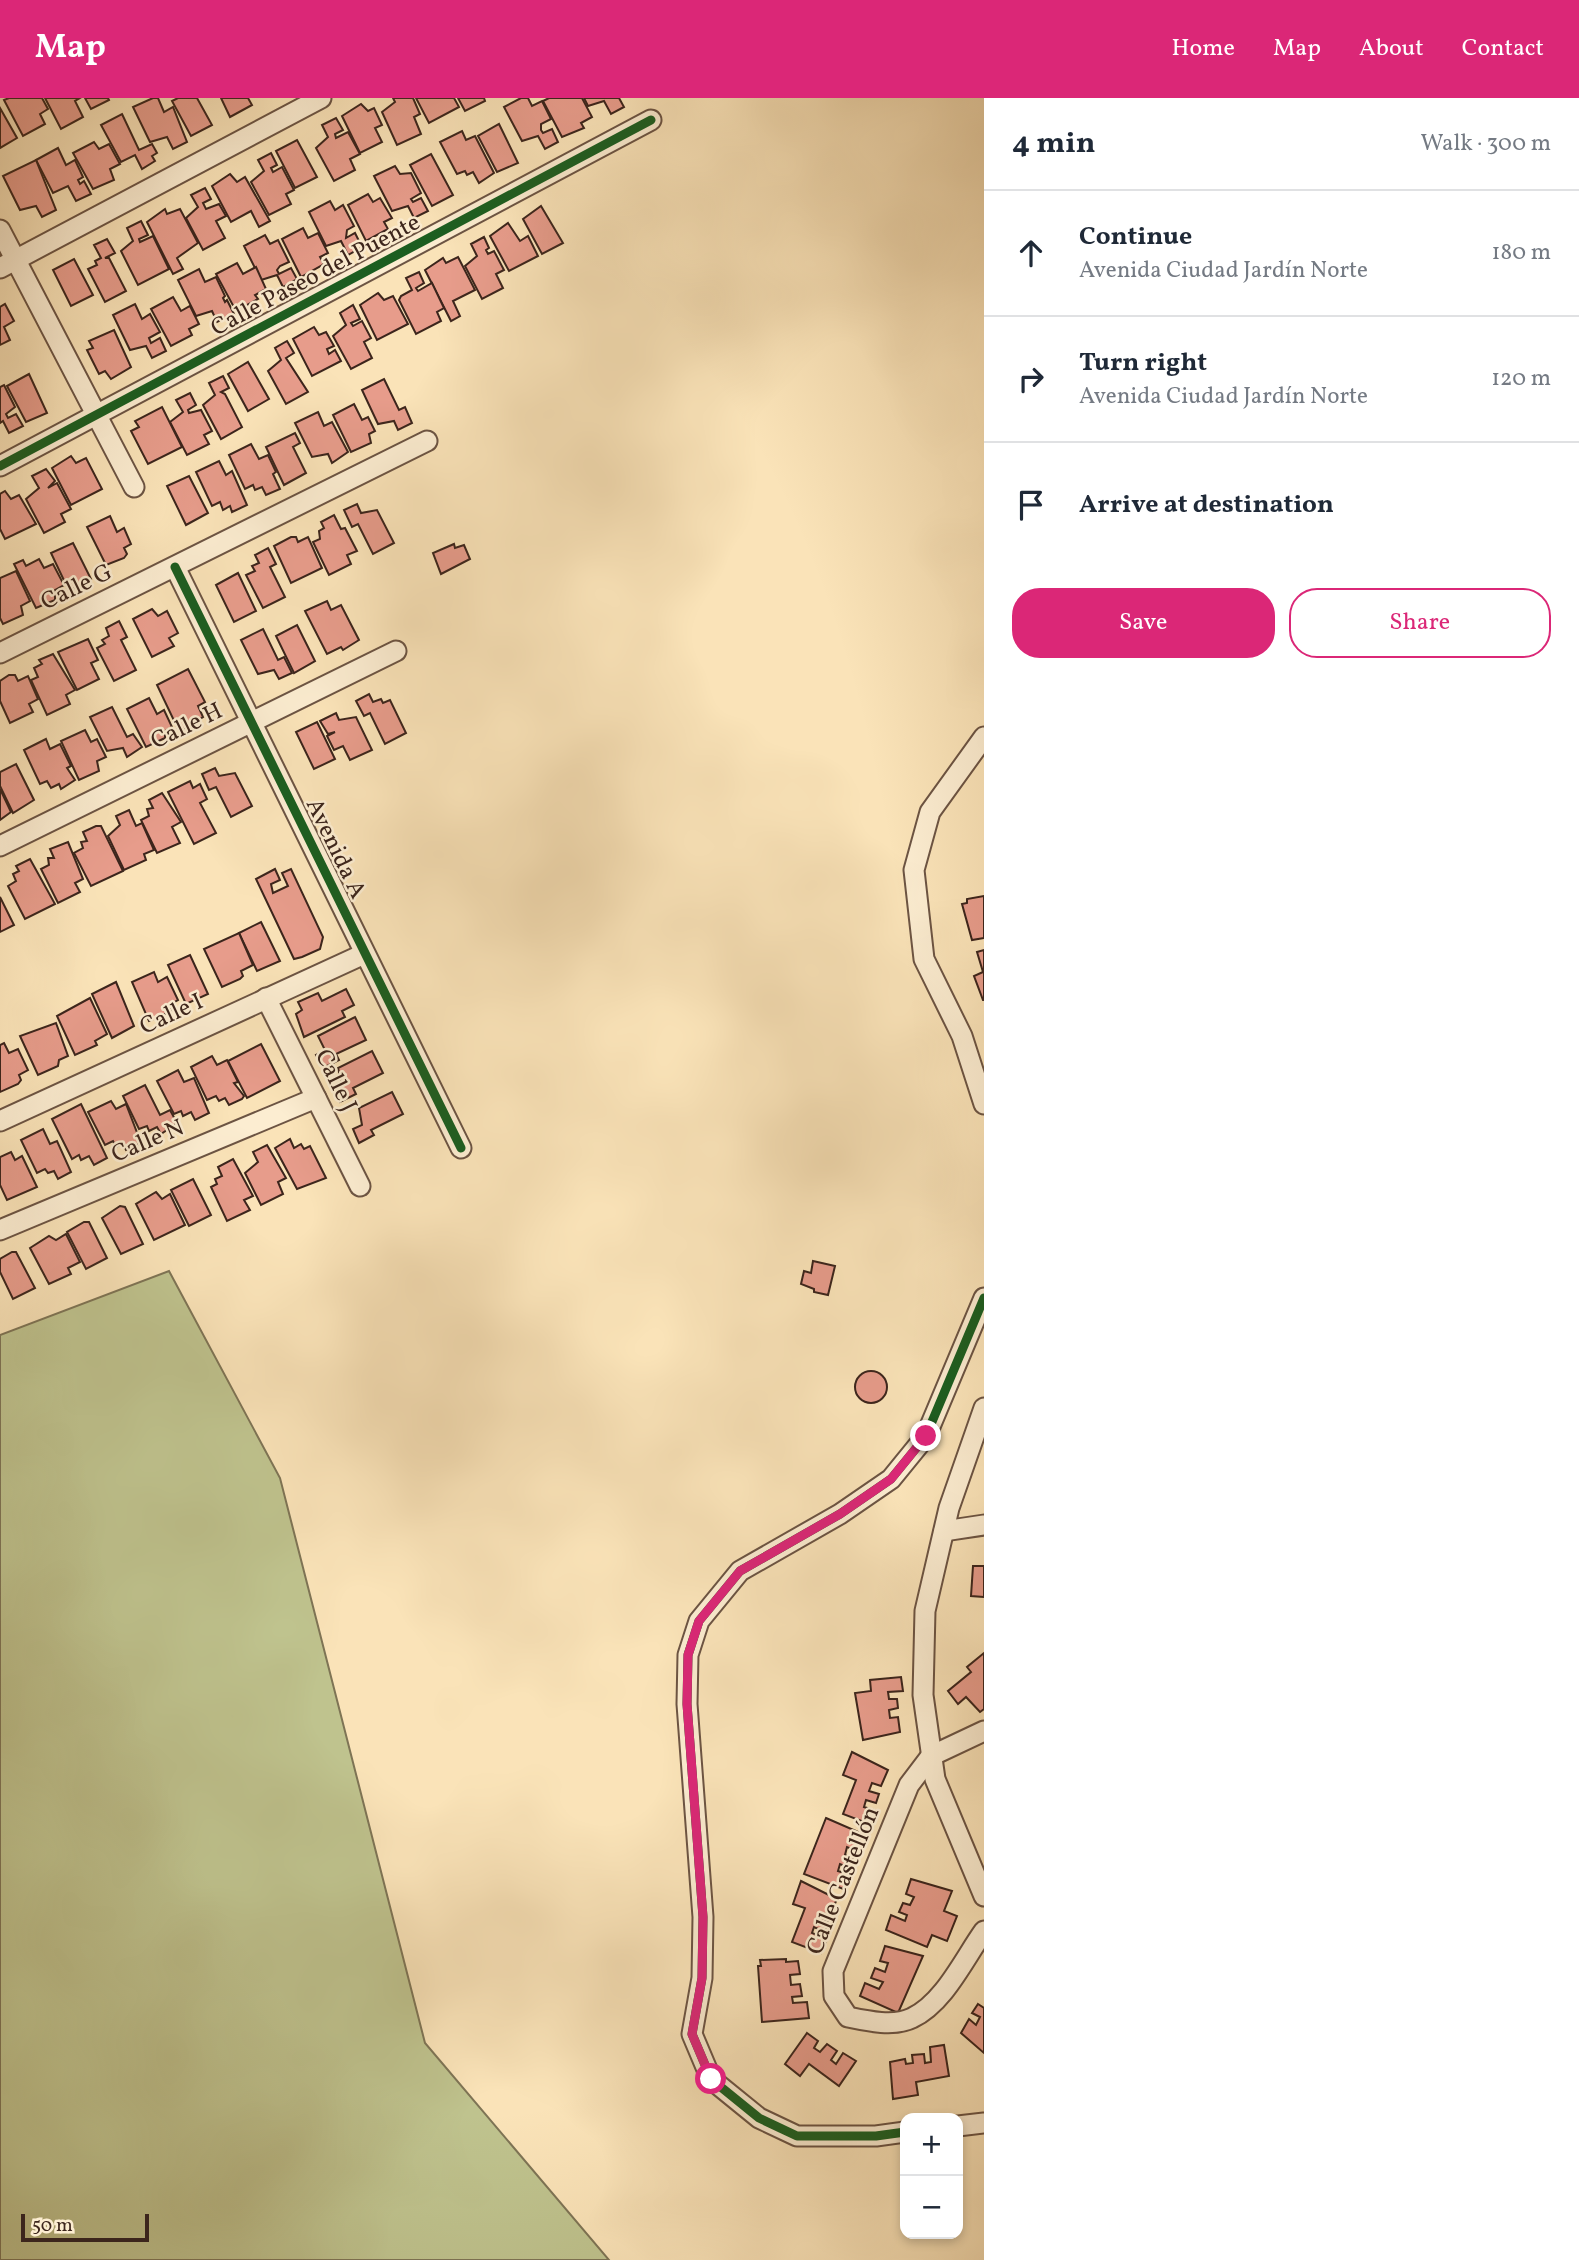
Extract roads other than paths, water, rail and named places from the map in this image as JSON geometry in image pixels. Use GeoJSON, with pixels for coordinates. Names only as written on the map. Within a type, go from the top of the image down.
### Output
{"type":"FeatureCollection","features":[{"type":"Feature","properties":{"kind":"street"},"geometry":{"type":"LineString","coordinates":[[8,264],[321,98]]}},
{"type":"Feature","properties":{"kind":"street","name":"Calle Paseo del Puente"},"geometry":{"type":"LineString","coordinates":[[0,466],[651,120]]}},
{"type":"Feature","properties":{"kind":"street"},"geometry":{"type":"LineString","coordinates":[[0,230],[8,264],[97,414],[134,487]]}},
{"type":"Feature","properties":{"kind":"street","name":"Calle G"},"geometry":{"type":"LineString","coordinates":[[0,653],[427,441]]}},
{"type":"Feature","properties":{"kind":"street","name":"Avenida A"},"geometry":{"type":"LineString","coordinates":[[175,567],[461,1147]]}},
{"type":"Feature","properties":{"kind":"street","name":"Calle H"},"geometry":{"type":"LineString","coordinates":[[0,846],[396,651]]}},
{"type":"Feature","properties":{"kind":"street"},"geometry":{"type":"LineString","coordinates":[[984,737],[930,812],[914,870],[924,959],[962,1036],[984,1104]]}},
{"type":"Feature","properties":{"kind":"street","name":"Calle I"},"geometry":{"type":"LineString","coordinates":[[0,1121],[364,954]]}},
{"type":"Feature","properties":{"kind":"street","name":"Calle J"},"geometry":{"type":"LineString","coordinates":[[266,998],[360,1186]]}},
{"type":"Feature","properties":{"kind":"street","name":"Calle N"},"geometry":{"type":"LineString","coordinates":[[0,1230],[316,1098]]}},
{"type":"Feature","properties":{"kind":"street"},"geometry":{"type":"LineString","coordinates":[[900,2133],[876,2136],[797,2136],[759,2118],[711,2079],[692,2034],[702,1978],[703,1917],[687,1704],[688,1655],[699,1621],[740,1571],[840,1514],[891,1479],[926,1436],[984,1298]]}},
{"type":"Feature","properties":{"kind":"street"},"geometry":{"type":"LineString","coordinates":[[984,1408],[944,1531],[925,1612],[923,1695],[935,1779],[984,1896]]}},
{"type":"Feature","properties":{"kind":"street"},"geometry":{"type":"LineString","coordinates":[[944,1531],[984,1525]]}},
{"type":"Feature","properties":{"kind":"street"},"geometry":{"type":"LineString","coordinates":[[931,1756],[984,1731]]}},
{"type":"Feature","properties":{"kind":"street","name":"Calle Castellón"},"geometry":{"type":"LineString","coordinates":[[931,1756],[909,1786],[864,1891],[833,1971],[834,1996],[848,2017],[877,2023],[911,2019],[936,1999],[984,1931]]}},
{"type":"Feature","properties":{"kind":"street"},"geometry":{"type":"LineString","coordinates":[[963,2125],[984,2123]]}}]}
